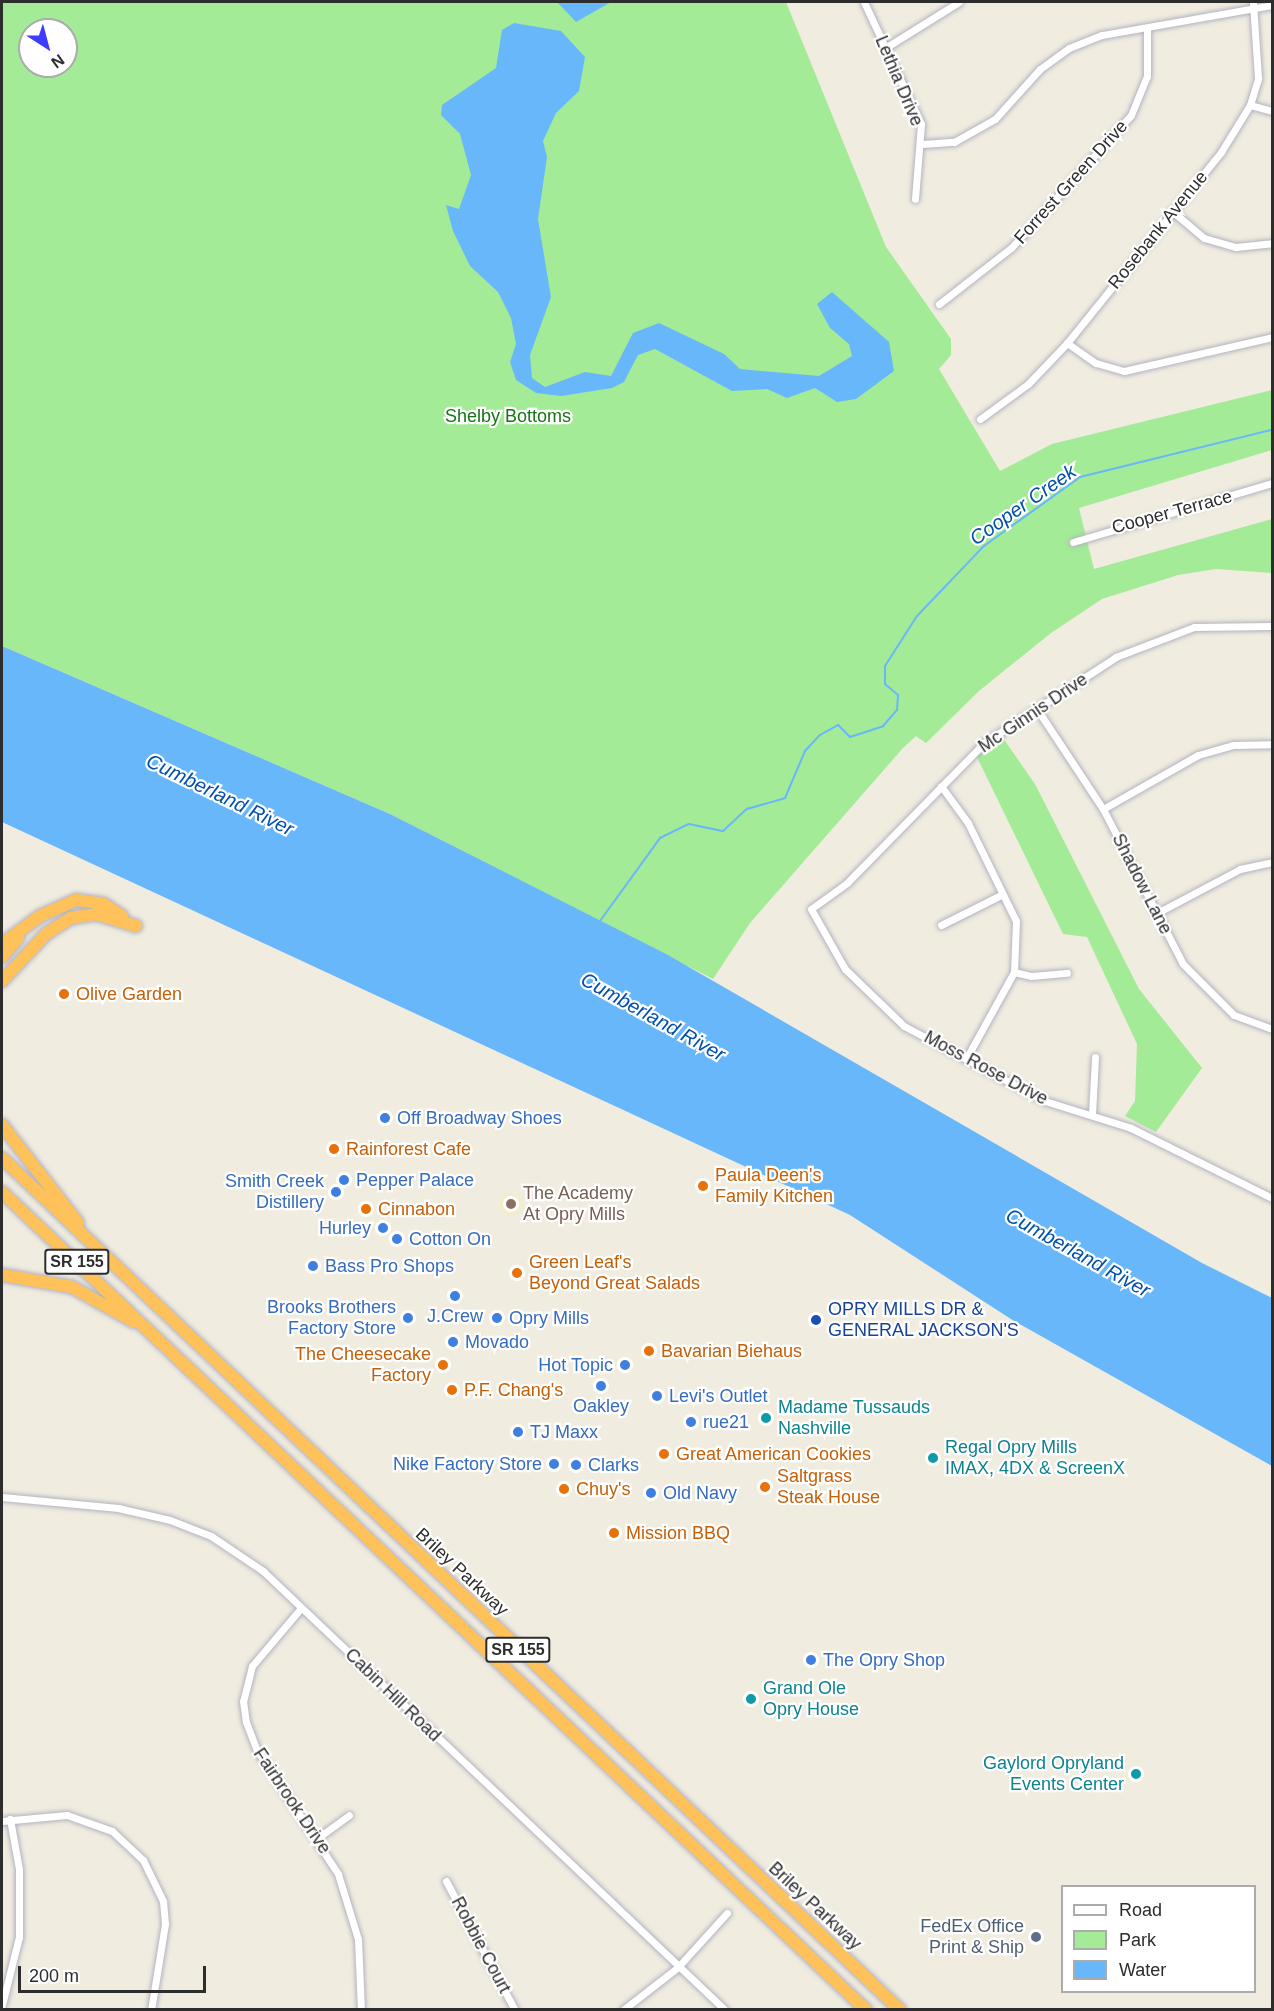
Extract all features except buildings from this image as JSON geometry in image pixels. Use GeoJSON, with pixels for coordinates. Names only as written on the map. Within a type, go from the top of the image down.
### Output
{"type":"FeatureCollection","features":[{"type":"Feature","properties":{"kind":"highway"},"geometry":{"type":"LineString","coordinates":[[66,904],[72,918]]}},
{"type":"Feature","properties":{"kind":"highway"},"geometry":{"type":"LineString","coordinates":[[2,944],[40,916],[66,904],[104,904],[136,926],[96,915],[72,918],[46,934],[2,981]]}},
{"type":"Feature","properties":{"kind":"highway"},"geometry":{"type":"LineString","coordinates":[[2,957],[40,916]]}},
{"type":"Feature","properties":{"kind":"highway"},"geometry":{"type":"LineString","coordinates":[[2,1125],[136,1290]]}},
{"type":"Feature","properties":{"kind":"highway","name":"Briley Parkway"},"geometry":{"type":"LineString","coordinates":[[2,1158],[136,1290],[900,2010]]}},
{"type":"Feature","properties":{"kind":"highway","name":"SR 155"},"geometry":{"type":"LineString","coordinates":[[2,1192],[866,2010]]}},
{"type":"Feature","properties":{"kind":"highway"},"geometry":{"type":"LineString","coordinates":[[2,1275],[72,1287],[152,1333]]}},
{"type":"Feature","properties":{"kind":"street","name":"Lethia Drive"},"geometry":{"type":"LineString","coordinates":[[864,2],[921,124],[922,144],[915,199]]}},
{"type":"Feature","properties":{"kind":"street"},"geometry":{"type":"LineString","coordinates":[[885,48],[959,2]]}},
{"type":"Feature","properties":{"kind":"street"},"geometry":{"type":"LineString","coordinates":[[922,144],[954,142],[995,120],[1040,69],[1069,48],[1102,35],[1147,29],[1254,5],[1272,5]]}},
{"type":"Feature","properties":{"kind":"street","name":"Rosebank Avenue"},"geometry":{"type":"LineString","coordinates":[[980,419],[1028,384],[1067,343],[1221,152],[1250,105],[1260,58],[1254,5]]}},
{"type":"Feature","properties":{"kind":"street","name":"Forrest Green Drive"},"geometry":{"type":"LineString","coordinates":[[939,304],[1011,248],[1131,115],[1147,76],[1147,29]]}},
{"type":"Feature","properties":{"kind":"street"},"geometry":{"type":"LineString","coordinates":[[1250,105],[1272,111]]}},
{"type":"Feature","properties":{"kind":"street"},"geometry":{"type":"LineString","coordinates":[[1172,211],[1204,238],[1236,247],[1272,243]]}},
{"type":"Feature","properties":{"kind":"street"},"geometry":{"type":"LineString","coordinates":[[1067,343],[1096,363],[1134,371],[1272,337]]}},
{"type":"Feature","properties":{"kind":"street","name":"Cooper Terrace"},"geometry":{"type":"LineString","coordinates":[[1072,542],[1272,483]]}},
{"type":"Feature","properties":{"kind":"street","name":"Mc Ginnis Drive"},"geometry":{"type":"LineString","coordinates":[[811,909],[847,884],[984,743],[1143,642],[1194,627],[1272,626]]}},
{"type":"Feature","properties":{"kind":"street","name":"Shadow Lane"},"geometry":{"type":"LineString","coordinates":[[1037,709],[1103,808],[1157,913],[1196,981],[1234,1015],[1272,1029]]}},
{"type":"Feature","properties":{"kind":"street"},"geometry":{"type":"LineString","coordinates":[[1103,808],[1198,755],[1233,745],[1272,744]]}},
{"type":"Feature","properties":{"kind":"street"},"geometry":{"type":"LineString","coordinates":[[941,786],[968,824],[1001,895],[1016,921],[1014,972],[967,1057]]}},
{"type":"Feature","properties":{"kind":"street"},"geometry":{"type":"LineString","coordinates":[[1157,913],[1240,869],[1272,862]]}},
{"type":"Feature","properties":{"kind":"street"},"geometry":{"type":"LineString","coordinates":[[941,925],[1001,895]]}},
{"type":"Feature","properties":{"kind":"street","name":"Moss Rose Drive"},"geometry":{"type":"LineString","coordinates":[[811,909],[845,969],[879,1006],[1045,1101],[1131,1128],[1272,1197]]}},
{"type":"Feature","properties":{"kind":"street"},"geometry":{"type":"LineString","coordinates":[[1014,972],[1031,976],[1067,973]]}},
{"type":"Feature","properties":{"kind":"street"},"geometry":{"type":"LineString","coordinates":[[1092,1115],[1095,1057]]}},
{"type":"Feature","properties":{"kind":"street"},"geometry":{"type":"LineString","coordinates":[[1272,1188],[1272,1197]]}},
{"type":"Feature","properties":{"kind":"street","name":"Cabin Hill Road"},"geometry":{"type":"LineString","coordinates":[[2,1497],[118,1508],[170,1520],[228,1548],[301,1608],[725,2010]]}},
{"type":"Feature","properties":{"kind":"street","name":"Fairbrook Drive"},"geometry":{"type":"LineString","coordinates":[[301,1608],[264,1645],[246,1682],[243,1701],[257,1750],[319,1837],[355,1922],[362,2010]]}},
{"type":"Feature","properties":{"kind":"street"},"geometry":{"type":"LineString","coordinates":[[2,1821],[67,1815],[112,1831],[143,1860],[163,1901],[165,1924],[151,2010]]}},
{"type":"Feature","properties":{"kind":"street"},"geometry":{"type":"LineString","coordinates":[[319,1837],[349,1815]]}},
{"type":"Feature","properties":{"kind":"street"},"geometry":{"type":"LineString","coordinates":[[2,2005],[19,1937],[19,1869],[10,1819]]}},
{"type":"Feature","properties":{"kind":"street","name":"Robbie Court"},"geometry":{"type":"LineString","coordinates":[[446,1881],[516,2010]]}},
{"type":"Feature","properties":{"kind":"street"},"geometry":{"type":"LineString","coordinates":[[622,2010],[678,1967],[727,1913]]}},
{"type":"Feature","properties":{"kind":"shaded area","name":"The Academy At Opry Mills"},"geometry":{"type":"Polygon","coordinates":[[[511,1192],[519,1196],[523,1204],[519,1212],[511,1216],[503,1212],[499,1204],[503,1196],[511,1192]]]}},
{"type":"Feature","properties":{"kind":"green space","name":"Shelby Bottoms"},"geometry":{"type":"Polygon","coordinates":[[[2,2],[786,2],[886,247],[951,339],[951,355],[939,369],[1000,471],[1052,444],[1272,390],[1272,450],[1079,508],[1094,569],[1272,519],[1272,573],[1216,569],[1178,575],[1102,599],[1051,633],[979,691],[926,743],[916,736],[903,748],[750,923],[713,979],[390,814],[2,646],[2,2]]]}},
{"type":"Feature","properties":{"kind":"green space"},"geometry":{"type":"Polygon","coordinates":[[[1003,738],[1035,784],[1139,989],[1202,1068],[1156,1132],[1125,1116],[1135,1101],[1137,1044],[1087,937],[1063,934],[976,755],[1003,738]]]}},
{"type":"Feature","properties":{"kind":"water"},"geometry":{"type":"Polygon","coordinates":[[[557,2],[611,2],[576,22],[557,2]]]}},
{"type":"Feature","properties":{"kind":"water"},"geometry":{"type":"Polygon","coordinates":[[[514,23],[561,31],[585,57],[579,91],[556,113],[543,141],[547,157],[538,219],[551,297],[530,355],[532,378],[545,387],[585,372],[611,376],[633,333],[659,323],[724,354],[740,369],[819,376],[852,356],[849,344],[830,328],[817,304],[832,292],[889,342],[894,371],[856,399],[837,402],[815,388],[787,398],[767,389],[732,391],[655,349],[638,355],[624,382],[612,388],[561,396],[536,393],[516,380],[510,362],[516,344],[511,318],[498,292],[470,266],[453,231],[446,205],[459,209],[471,175],[460,134],[441,115],[442,105],[496,68],[502,30],[514,23]]]}},
{"type":"Feature","properties":{"kind":"water","name":"Cumberland River"},"geometry":{"type":"Polygon","coordinates":[[[2,646],[390,814],[668,955],[1202,1263],[1272,1298],[1272,1466],[1014,1321],[850,1215],[2,822],[2,646]]]}},
{"type":"Feature","properties":{"kind":"waterway","name":"Cooper Creek"},"geometry":{"type":"LineString","coordinates":[[600,921],[660,838],[689,824],[723,831],[747,809],[785,798],[805,751],[820,735],[838,725],[850,737],[883,726],[897,710],[898,695],[885,684],[885,666],[917,616],[984,546],[1080,477],[1272,430]]}},
{"type":"Feature","properties":{"kind":"place","name":"Olive Garden"},"geometry":{"type":"Point","coordinates":[64,994]}},
{"type":"Feature","properties":{"kind":"place","name":"Off Broadway Shoes"},"geometry":{"type":"Point","coordinates":[385,1118]}},
{"type":"Feature","properties":{"kind":"place","name":"Rainforest Cafe"},"geometry":{"type":"Point","coordinates":[334,1149]}},
{"type":"Feature","properties":{"kind":"place","name":"Pepper Palace"},"geometry":{"type":"Point","coordinates":[344,1180]}},
{"type":"Feature","properties":{"kind":"place","name":"Paula Deen's Family Kitchen"},"geometry":{"type":"Point","coordinates":[703,1186]}},
{"type":"Feature","properties":{"kind":"place","name":"Smith Creek Distillery"},"geometry":{"type":"Point","coordinates":[336,1192]}},
{"type":"Feature","properties":{"kind":"place","name":"The Academy At Opry Mills"},"geometry":{"type":"Point","coordinates":[511,1204]}},
{"type":"Feature","properties":{"kind":"place","name":"Cinnabon"},"geometry":{"type":"Point","coordinates":[366,1209]}},
{"type":"Feature","properties":{"kind":"place","name":"Hurley"},"geometry":{"type":"Point","coordinates":[383,1228]}},
{"type":"Feature","properties":{"kind":"place","name":"Cotton On"},"geometry":{"type":"Point","coordinates":[397,1239]}},
{"type":"Feature","properties":{"kind":"place","name":"Bass Pro Shops"},"geometry":{"type":"Point","coordinates":[313,1266]}},
{"type":"Feature","properties":{"kind":"place","name":"Green Leaf's Beyond Great Salads"},"geometry":{"type":"Point","coordinates":[517,1273]}},
{"type":"Feature","properties":{"kind":"place","name":"J.Crew"},"geometry":{"type":"Point","coordinates":[455,1296]}},
{"type":"Feature","properties":{"kind":"place","name":"Brooks Brothers Factory Store"},"geometry":{"type":"Point","coordinates":[408,1318]}},
{"type":"Feature","properties":{"kind":"place","name":"Opry Mills"},"geometry":{"type":"Point","coordinates":[497,1318]}},
{"type":"Feature","properties":{"kind":"place","name":"OPRY MILLS DR & GENERAL JACKSON'S"},"geometry":{"type":"Point","coordinates":[816,1320]}},
{"type":"Feature","properties":{"kind":"place","name":"Movado"},"geometry":{"type":"Point","coordinates":[453,1342]}},
{"type":"Feature","properties":{"kind":"place","name":"Bavarian Biehaus"},"geometry":{"type":"Point","coordinates":[649,1351]}},
{"type":"Feature","properties":{"kind":"place","name":"The Cheesecake Factory"},"geometry":{"type":"Point","coordinates":[443,1365]}},
{"type":"Feature","properties":{"kind":"place","name":"Hot Topic"},"geometry":{"type":"Point","coordinates":[625,1365]}},
{"type":"Feature","properties":{"kind":"place","name":"Oakley"},"geometry":{"type":"Point","coordinates":[601,1386]}},
{"type":"Feature","properties":{"kind":"place","name":"P.F. Chang's"},"geometry":{"type":"Point","coordinates":[452,1390]}},
{"type":"Feature","properties":{"kind":"place","name":"Levi's Outlet"},"geometry":{"type":"Point","coordinates":[657,1396]}},
{"type":"Feature","properties":{"kind":"place","name":"Madame Tussauds Nashville"},"geometry":{"type":"Point","coordinates":[766,1418]}},
{"type":"Feature","properties":{"kind":"place","name":"rue21"},"geometry":{"type":"Point","coordinates":[691,1422]}},
{"type":"Feature","properties":{"kind":"place","name":"TJ Maxx"},"geometry":{"type":"Point","coordinates":[518,1432]}},
{"type":"Feature","properties":{"kind":"place","name":"Great American Cookies"},"geometry":{"type":"Point","coordinates":[664,1454]}},
{"type":"Feature","properties":{"kind":"place","name":"Regal Opry Mills IMAX, 4DX & ScreenX"},"geometry":{"type":"Point","coordinates":[933,1458]}},
{"type":"Feature","properties":{"kind":"place","name":"Nike Factory Store"},"geometry":{"type":"Point","coordinates":[554,1464]}},
{"type":"Feature","properties":{"kind":"place","name":"Clarks"},"geometry":{"type":"Point","coordinates":[576,1465]}},
{"type":"Feature","properties":{"kind":"place","name":"Saltgrass Steak House"},"geometry":{"type":"Point","coordinates":[765,1487]}},
{"type":"Feature","properties":{"kind":"place","name":"Chuy's"},"geometry":{"type":"Point","coordinates":[564,1489]}},
{"type":"Feature","properties":{"kind":"place","name":"Old Navy"},"geometry":{"type":"Point","coordinates":[651,1493]}},
{"type":"Feature","properties":{"kind":"place","name":"Mission BBQ"},"geometry":{"type":"Point","coordinates":[614,1533]}},
{"type":"Feature","properties":{"kind":"place","name":"The Opry Shop"},"geometry":{"type":"Point","coordinates":[811,1660]}},
{"type":"Feature","properties":{"kind":"place","name":"Grand Ole Opry House"},"geometry":{"type":"Point","coordinates":[751,1699]}},
{"type":"Feature","properties":{"kind":"place","name":"Gaylord Opryland Events Center"},"geometry":{"type":"Point","coordinates":[1136,1774]}},
{"type":"Feature","properties":{"kind":"place","name":"FedEx Office Print & Ship"},"geometry":{"type":"Point","coordinates":[1036,1937]}}]}
